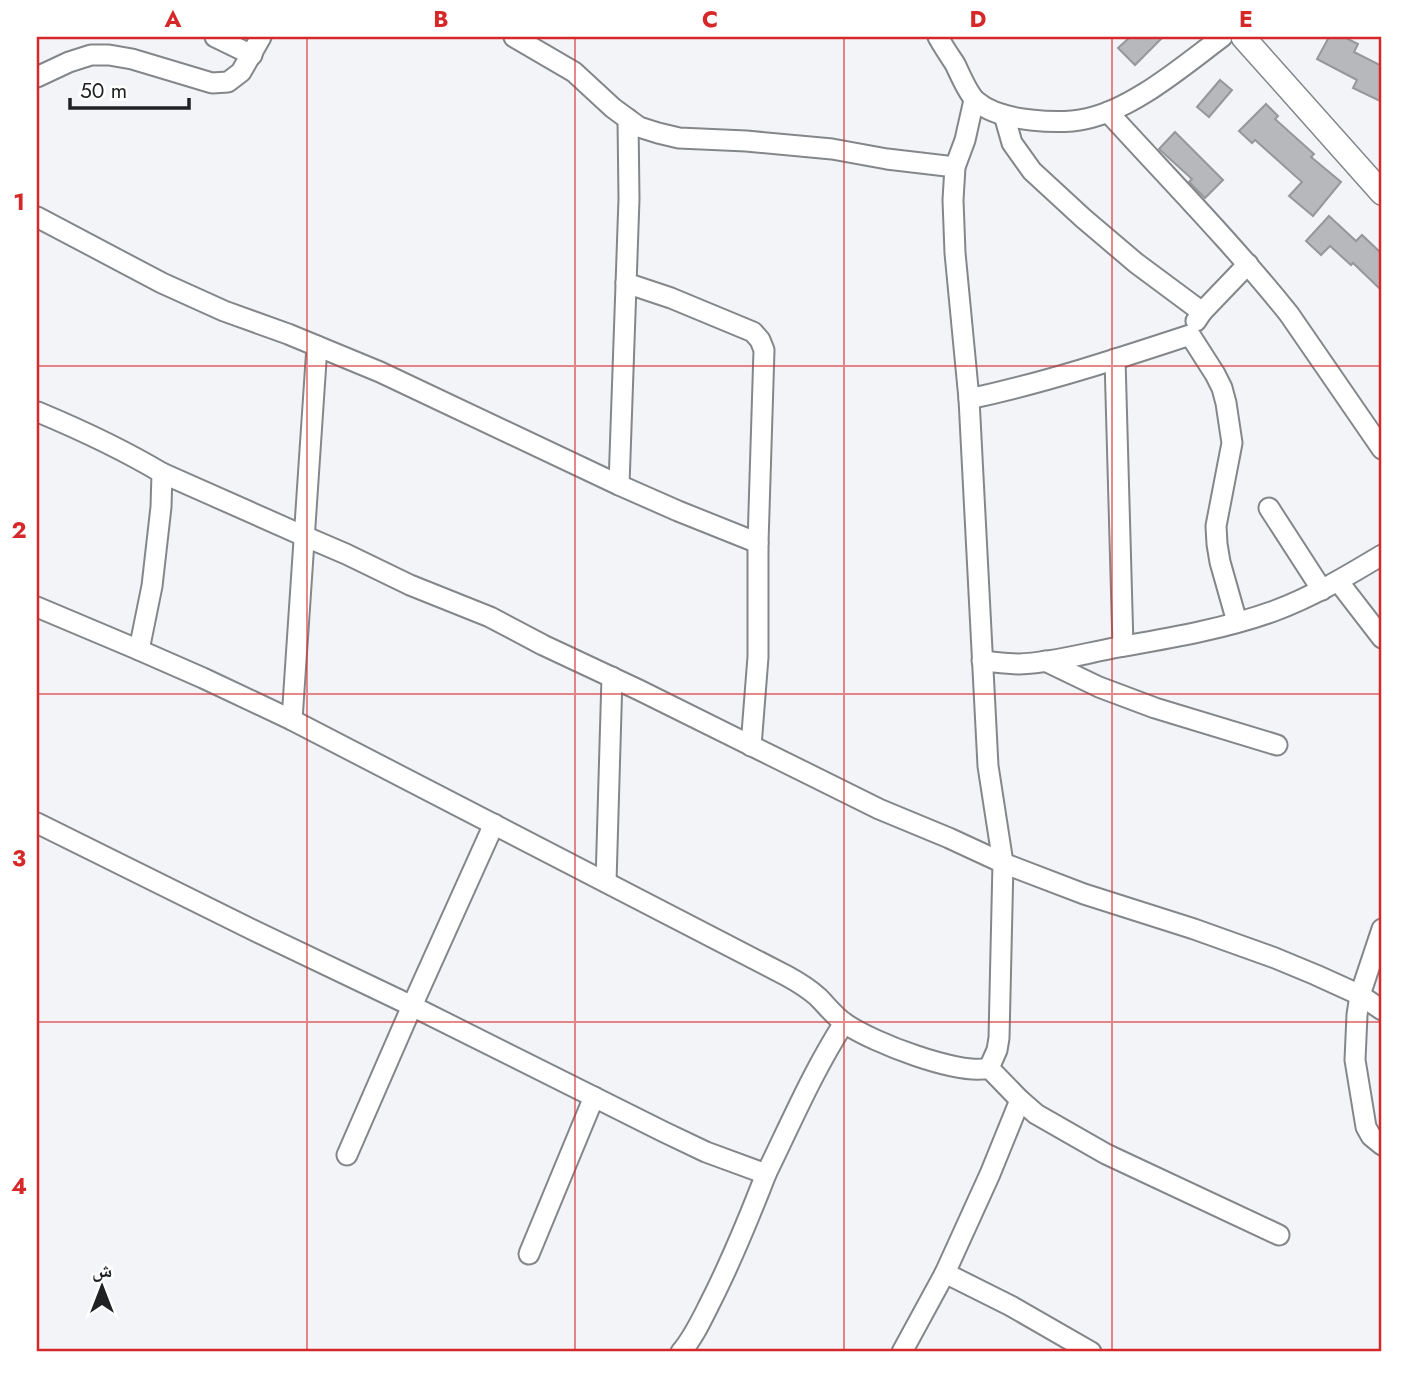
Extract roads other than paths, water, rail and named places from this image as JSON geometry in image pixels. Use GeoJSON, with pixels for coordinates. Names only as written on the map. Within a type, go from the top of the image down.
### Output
{"type":"FeatureCollection","features":[{"type":"Feature","properties":{"kind":"street"},"geometry":{"type":"LineString","coordinates":[[215,37],[252,55]]}},
{"type":"Feature","properties":{"kind":"street"},"geometry":{"type":"LineString","coordinates":[[37,77],[91,55],[109,55],[132,59],[212,83],[228,82],[242,72],[261,37]]}},
{"type":"Feature","properties":{"kind":"street"},"geometry":{"type":"LineString","coordinates":[[514,37],[574,72],[613,108],[639,127],[649,130],[679,138],[832,149],[955,167]]}},
{"type":"Feature","properties":{"kind":"street"},"geometry":{"type":"LineString","coordinates":[[937,37],[953,60],[974,100],[1004,115],[1045,121],[1088,119],[1108,112],[1147,93],[1222,37]]}},
{"type":"Feature","properties":{"kind":"street"},"geometry":{"type":"LineString","coordinates":[[1243,37],[1382,193]]}},
{"type":"Feature","properties":{"kind":"street"},"geometry":{"type":"LineString","coordinates":[[974,100],[965,140],[955,167],[953,200],[955,253],[969,399],[988,766],[1003,863],[999,1038],[989,1069]]}},
{"type":"Feature","properties":{"kind":"street"},"geometry":{"type":"LineString","coordinates":[[1108,112],[1248,264],[1289,314],[1382,449]]}},
{"type":"Feature","properties":{"kind":"street"},"geometry":{"type":"LineString","coordinates":[[1004,115],[1012,142],[1032,172],[1136,263],[1202,312]]}},
{"type":"Feature","properties":{"kind":"street"},"geometry":{"type":"LineString","coordinates":[[619,485],[629,199],[628,119]]}},
{"type":"Feature","properties":{"kind":"street"},"geometry":{"type":"LineString","coordinates":[[37,217],[162,283],[224,311],[380,372],[619,485],[758,543]]}},
{"type":"Feature","properties":{"kind":"street"},"geometry":{"type":"LineString","coordinates":[[969,399],[1011,390],[1190,335],[1197,318],[1248,264]]}},
{"type":"Feature","properties":{"kind":"street"},"geometry":{"type":"LineString","coordinates":[[626,283],[671,298],[753,332],[762,344],[764,363],[758,543],[758,657],[751,746]]}},
{"type":"Feature","properties":{"kind":"street"},"geometry":{"type":"LineString","coordinates":[[1190,335],[1218,381],[1226,403],[1232,443],[1216,526],[1220,562],[1237,622]]}},
{"type":"Feature","properties":{"kind":"street"},"geometry":{"type":"LineString","coordinates":[[292,720],[317,346]]}},
{"type":"Feature","properties":{"kind":"street"},"geometry":{"type":"LineString","coordinates":[[1115,359],[1123,646]]}},
{"type":"Feature","properties":{"kind":"street"},"geometry":{"type":"LineString","coordinates":[[38,412],[124,450],[162,473],[410,585],[490,617],[879,809],[1003,863],[1084,894],[1251,949],[1360,995],[1382,1010]]}},
{"type":"Feature","properties":{"kind":"street"},"geometry":{"type":"LineString","coordinates":[[139,650],[152,586],[162,473]]}},
{"type":"Feature","properties":{"kind":"street"},"geometry":{"type":"LineString","coordinates":[[1269,508],[1330,585],[1382,638]]}},
{"type":"Feature","properties":{"kind":"street"},"geometry":{"type":"LineString","coordinates":[[982,662],[1019,664],[1045,661],[1166,639],[1237,622],[1273,611],[1330,585],[1382,555]]}},
{"type":"Feature","properties":{"kind":"street"},"geometry":{"type":"LineString","coordinates":[[37,607],[203,678],[292,720],[494,824],[787,976],[818,997],[844,1023],[869,1037],[950,1066],[981,1071],[989,1069]]}},
{"type":"Feature","properties":{"kind":"street"},"geometry":{"type":"LineString","coordinates":[[1045,661],[1098,687],[1155,708],[1277,745]]}},
{"type":"Feature","properties":{"kind":"street"},"geometry":{"type":"LineString","coordinates":[[606,882],[612,677]]}},
{"type":"Feature","properties":{"kind":"street"},"geometry":{"type":"LineString","coordinates":[[37,823],[706,1152],[766,1174]]}},
{"type":"Feature","properties":{"kind":"street"},"geometry":{"type":"LineString","coordinates":[[347,1155],[494,824]]}},
{"type":"Feature","properties":{"kind":"street"},"geometry":{"type":"LineString","coordinates":[[1382,929],[1360,995],[1356,1072],[1366,1127],[1371,1136],[1382,1145]]}},
{"type":"Feature","properties":{"kind":"street"},"geometry":{"type":"LineString","coordinates":[[681,1352],[723,1278],[766,1174],[813,1075],[844,1023]]}},
{"type":"Feature","properties":{"kind":"street"},"geometry":{"type":"LineString","coordinates":[[989,1069],[1036,1114],[1106,1154],[1279,1235]]}},
{"type":"Feature","properties":{"kind":"street"},"geometry":{"type":"LineString","coordinates":[[529,1254],[594,1097]]}},
{"type":"Feature","properties":{"kind":"street"},"geometry":{"type":"LineString","coordinates":[[902,1352],[945,1273],[1020,1100]]}},
{"type":"Feature","properties":{"kind":"street"},"geometry":{"type":"LineString","coordinates":[[945,1273],[1011,1306],[1091,1352]]}}]}
